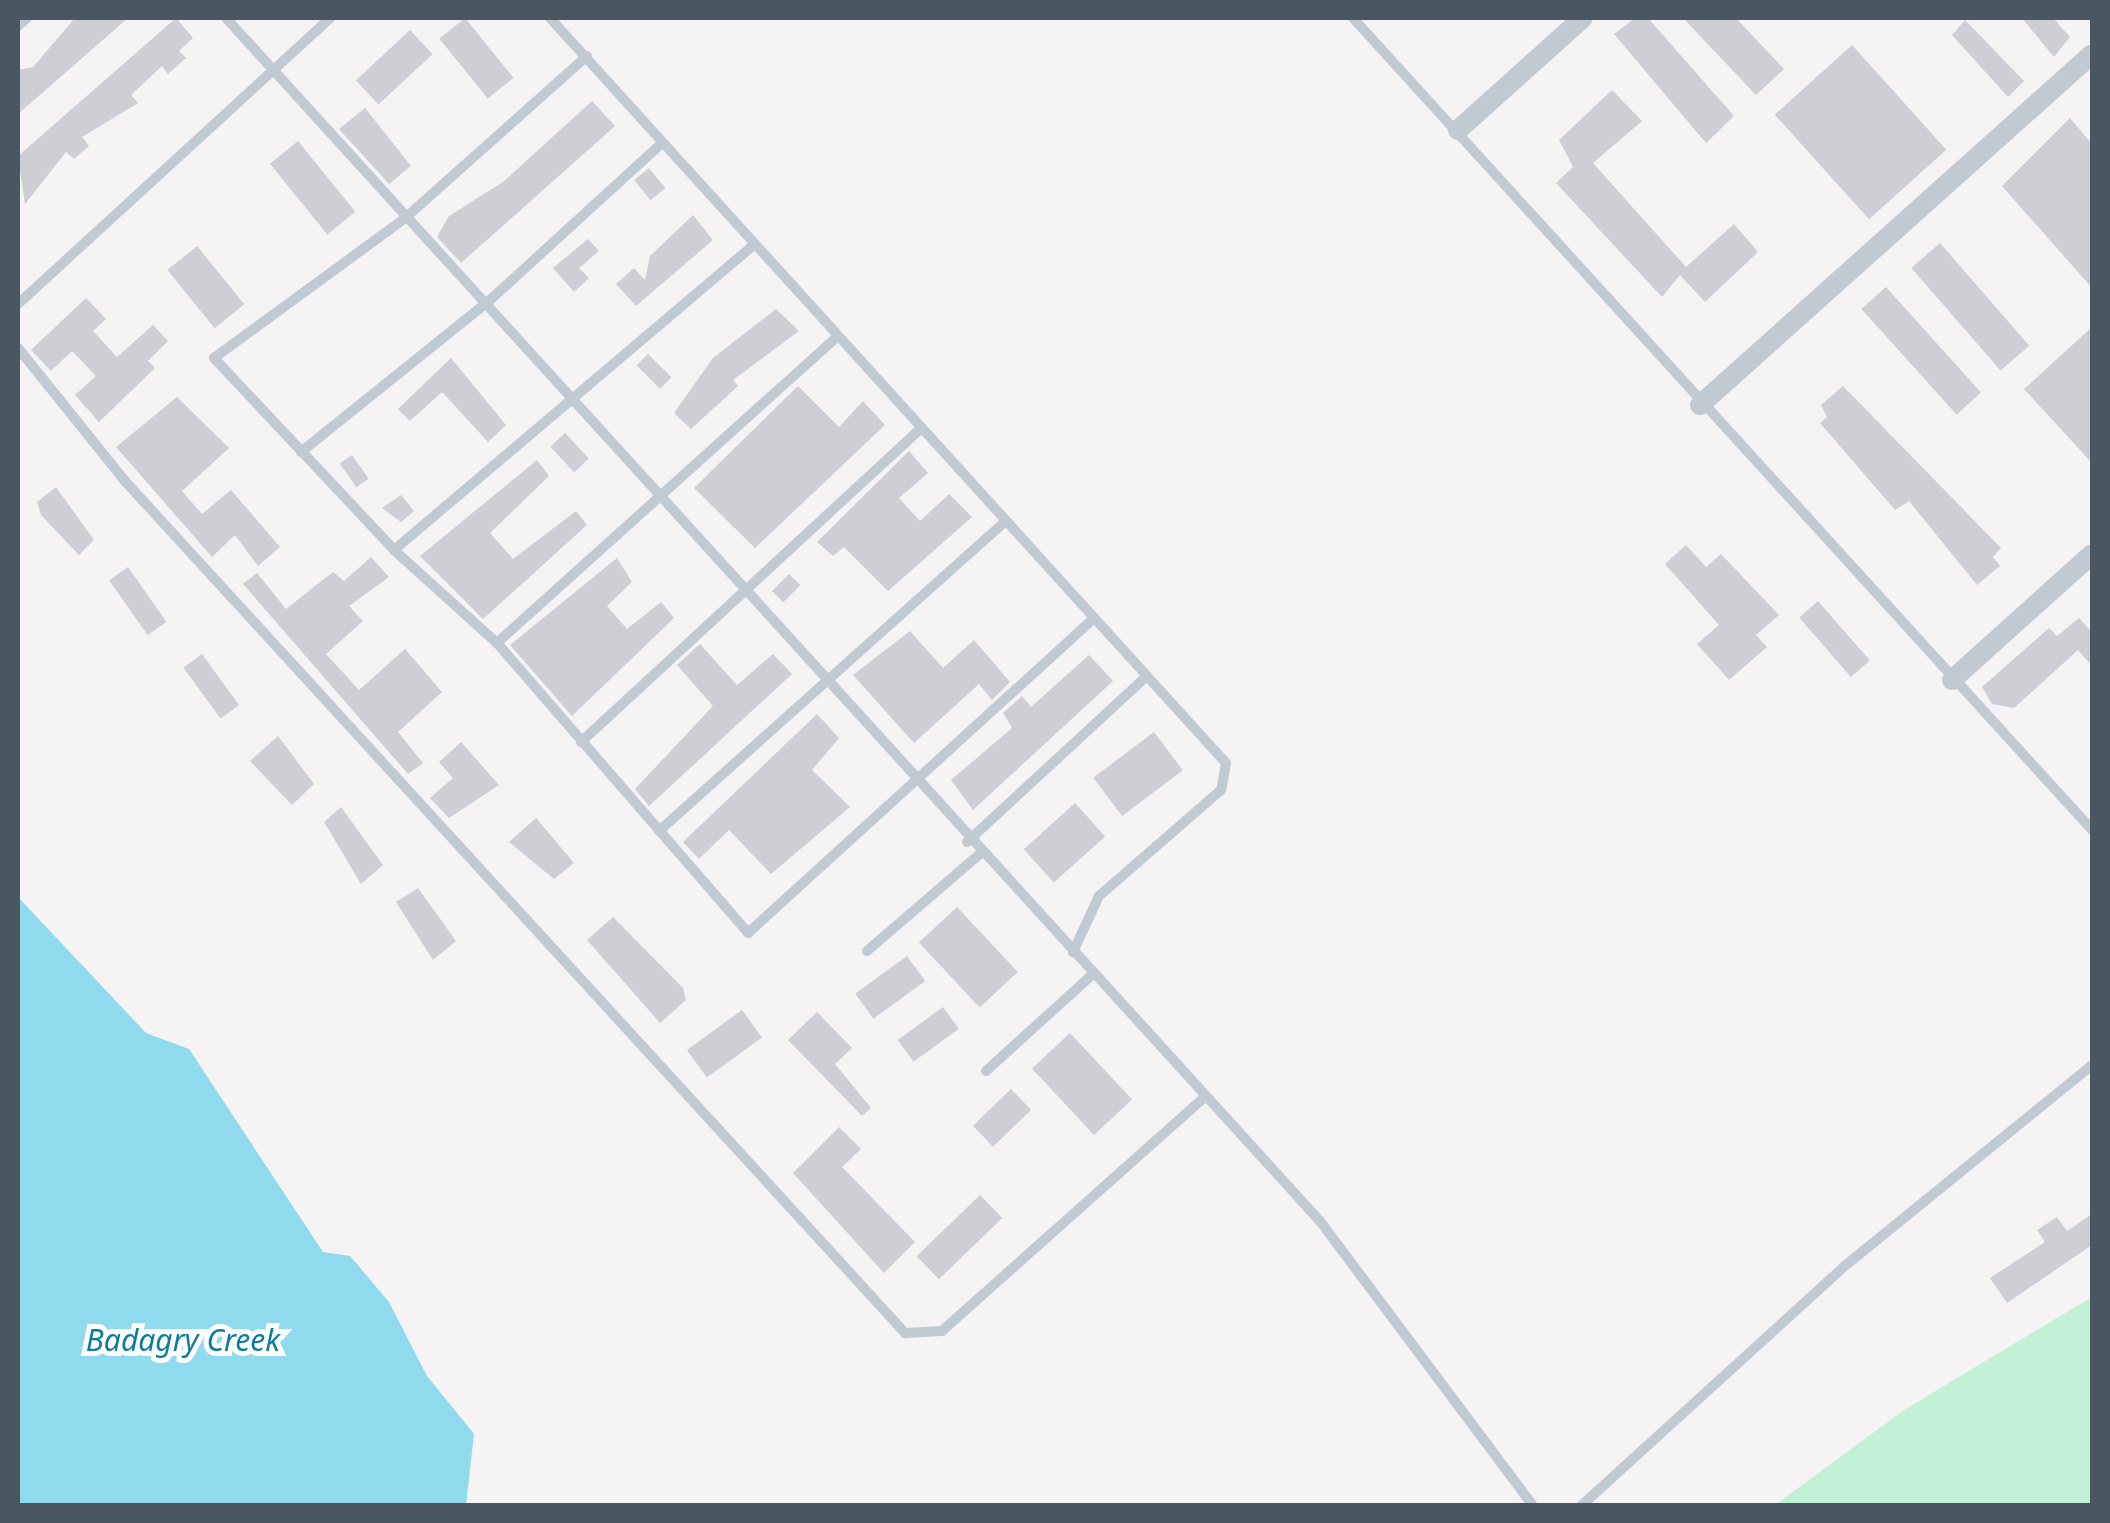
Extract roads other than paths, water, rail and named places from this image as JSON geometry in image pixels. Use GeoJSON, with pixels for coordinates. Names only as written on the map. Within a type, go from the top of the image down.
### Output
{"type":"FeatureCollection","features":[{"type":"Feature","properties":{"kind":"street"},"geometry":{"type":"LineString","coordinates":[[1458,130],[1583,18]]}},
{"type":"Feature","properties":{"kind":"street"},"geometry":{"type":"LineString","coordinates":[[1700,405],[2092,54]]}},
{"type":"Feature","properties":{"kind":"street"},"geometry":{"type":"LineString","coordinates":[[1952,680],[2092,554]]}},
{"type":"Feature","properties":{"kind":"lane"},"geometry":{"type":"LineString","coordinates":[[18,26],[28,18]]}},
{"type":"Feature","properties":{"kind":"lane"},"geometry":{"type":"LineString","coordinates":[[226,18],[277,66],[404,220],[489,301],[662,492],[967,842],[982,852],[1320,1220],[1533,1506]]}},
{"type":"Feature","properties":{"kind":"lane"},"geometry":{"type":"LineString","coordinates":[[18,304],[330,18]]}},
{"type":"Feature","properties":{"kind":"lane"},"geometry":{"type":"LineString","coordinates":[[550,18],[918,431],[1145,678],[1228,776],[1122,868],[1073,952]]}},
{"type":"Feature","properties":{"kind":"lane"},"geometry":{"type":"LineString","coordinates":[[1353,18],[1458,130],[1700,405],[2092,830]]}},
{"type":"Feature","properties":{"kind":"lane"},"geometry":{"type":"LineString","coordinates":[[586,56],[404,220],[214,358],[394,550],[497,643],[748,933],[1091,622]]}},
{"type":"Feature","properties":{"kind":"lane"},"geometry":{"type":"LineString","coordinates":[[302,452],[489,301],[662,143]]}},
{"type":"Feature","properties":{"kind":"lane"},"geometry":{"type":"LineString","coordinates":[[394,550],[578,402],[753,246]]}},
{"type":"Feature","properties":{"kind":"lane"},"geometry":{"type":"LineString","coordinates":[[497,643],[836,338]]}},
{"type":"Feature","properties":{"kind":"lane"},"geometry":{"type":"LineString","coordinates":[[18,348],[124,480],[905,1334],[942,1331],[1206,1096]]}},
{"type":"Feature","properties":{"kind":"lane"},"geometry":{"type":"LineString","coordinates":[[581,742],[744,586],[918,431]]}},
{"type":"Feature","properties":{"kind":"lane"},"geometry":{"type":"LineString","coordinates":[[659,831],[1002,524]]}},
{"type":"Feature","properties":{"kind":"lane"},"geometry":{"type":"LineString","coordinates":[[967,842],[1145,678]]}},
{"type":"Feature","properties":{"kind":"lane"},"geometry":{"type":"LineString","coordinates":[[867,951],[982,852]]}},
{"type":"Feature","properties":{"kind":"lane"},"geometry":{"type":"LineString","coordinates":[[986,1071],[1092,975]]}},
{"type":"Feature","properties":{"kind":"lane"},"geometry":{"type":"LineString","coordinates":[[1581,1506],[1846,1265],[2092,1065]]}},
{"type":"Feature","properties":{"kind":"water","name":"Badagry Creek"},"geometry":{"type":"Polygon","coordinates":[[[18,897],[146,1033],[189,1049],[323,1252],[350,1256],[389,1302],[427,1376],[474,1434],[466,1505],[18,1505],[18,897]]]}}]}
